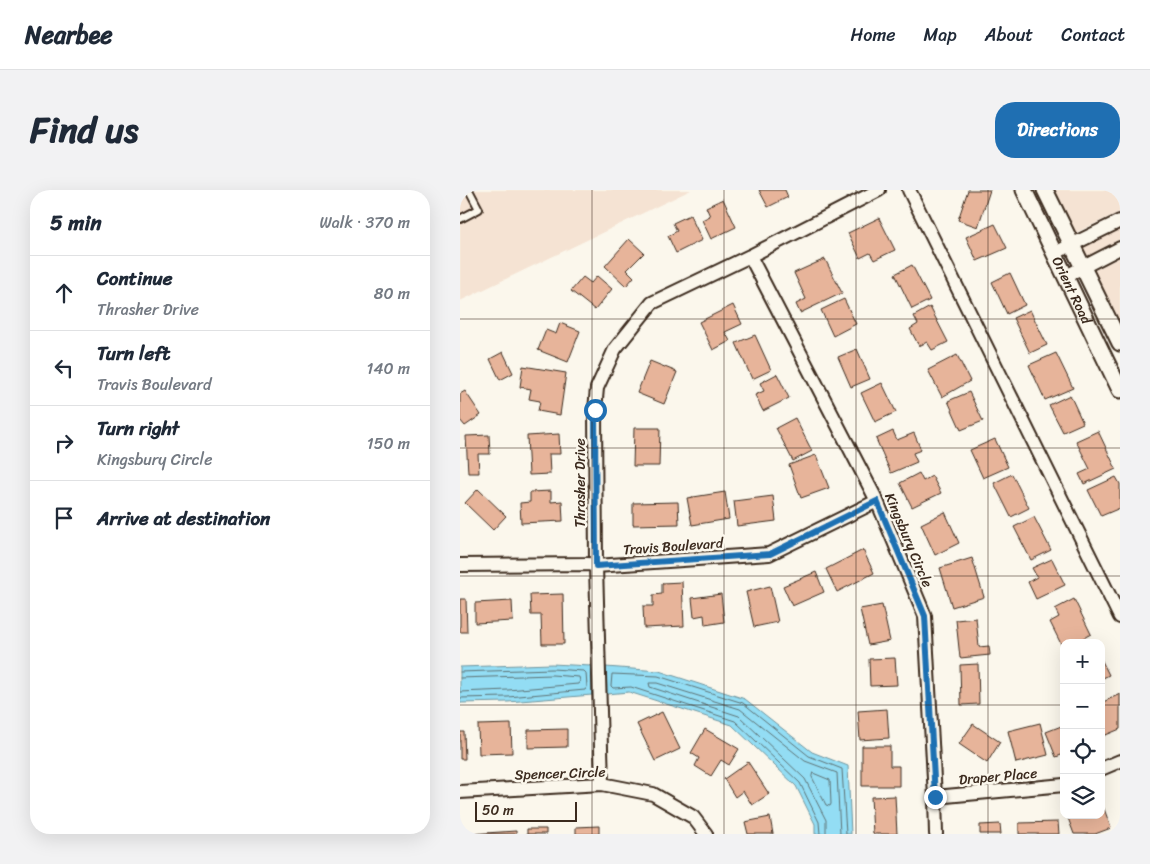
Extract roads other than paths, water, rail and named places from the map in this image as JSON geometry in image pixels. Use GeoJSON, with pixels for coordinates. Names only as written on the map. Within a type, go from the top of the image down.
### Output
{"type":"FeatureCollection","features":[{"type":"Feature","properties":{"kind":"street","name":"Thrasher Drive"},"geometry":{"type":"LineString","coordinates":[[602,784],[596,566],[595,410],[597,388],[615,349],[652,303],[880,190]]}},
{"type":"Feature","properties":{"kind":"street"},"geometry":{"type":"LineString","coordinates":[[909,190],[1120,617]]}},
{"type":"Feature","properties":{"kind":"street","name":"Orient Road"},"geometry":{"type":"LineString","coordinates":[[1024,190],[1120,390]]}},
{"type":"Feature","properties":{"kind":"street","name":"Orient Road"},"geometry":{"type":"LineString","coordinates":[[1045,190],[1120,343]]}},
{"type":"Feature","properties":{"kind":"street"},"geometry":{"type":"LineString","coordinates":[[1055,252],[1120,221]]}},
{"type":"Feature","properties":{"kind":"street"},"geometry":{"type":"LineString","coordinates":[[1066,276],[1120,248]]}},
{"type":"Feature","properties":{"kind":"street","name":"Kingsbury Circle"},"geometry":{"type":"LineString","coordinates":[[750,256],[877,501],[925,616],[936,834]]}},
{"type":"Feature","properties":{"kind":"street","name":"Travis Boulevard"},"geometry":{"type":"LineString","coordinates":[[460,565],[588,564],[596,566],[770,554],[877,501]]}},
{"type":"Feature","properties":{"kind":"street"},"geometry":{"type":"LineString","coordinates":[[1105,767],[1120,761]]}},
{"type":"Feature","properties":{"kind":"street","name":"Spencer Circle"},"geometry":{"type":"LineString","coordinates":[[460,792],[602,784],[653,794],[693,817],[706,834]]}},
{"type":"Feature","properties":{"kind":"street","name":"Draper Place"},"geometry":{"type":"LineString","coordinates":[[935,797],[1060,785]]}},
{"type":"Feature","properties":{"kind":"lane"},"geometry":{"type":"LineString","coordinates":[[460,219],[479,210],[470,190]]}},
{"type":"Feature","properties":{"kind":"water"},"geometry":{"type":"Polygon","coordinates":[[[552,664],[591,666],[592,695],[508,702],[460,703],[460,667],[552,664]]]}},
{"type":"Feature","properties":{"kind":"water"},"geometry":{"type":"Polygon","coordinates":[[[606,667],[659,671],[745,699],[812,752],[848,766],[851,834],[815,834],[815,824],[796,786],[732,725],[629,692],[607,694],[606,667]]]}}]}
